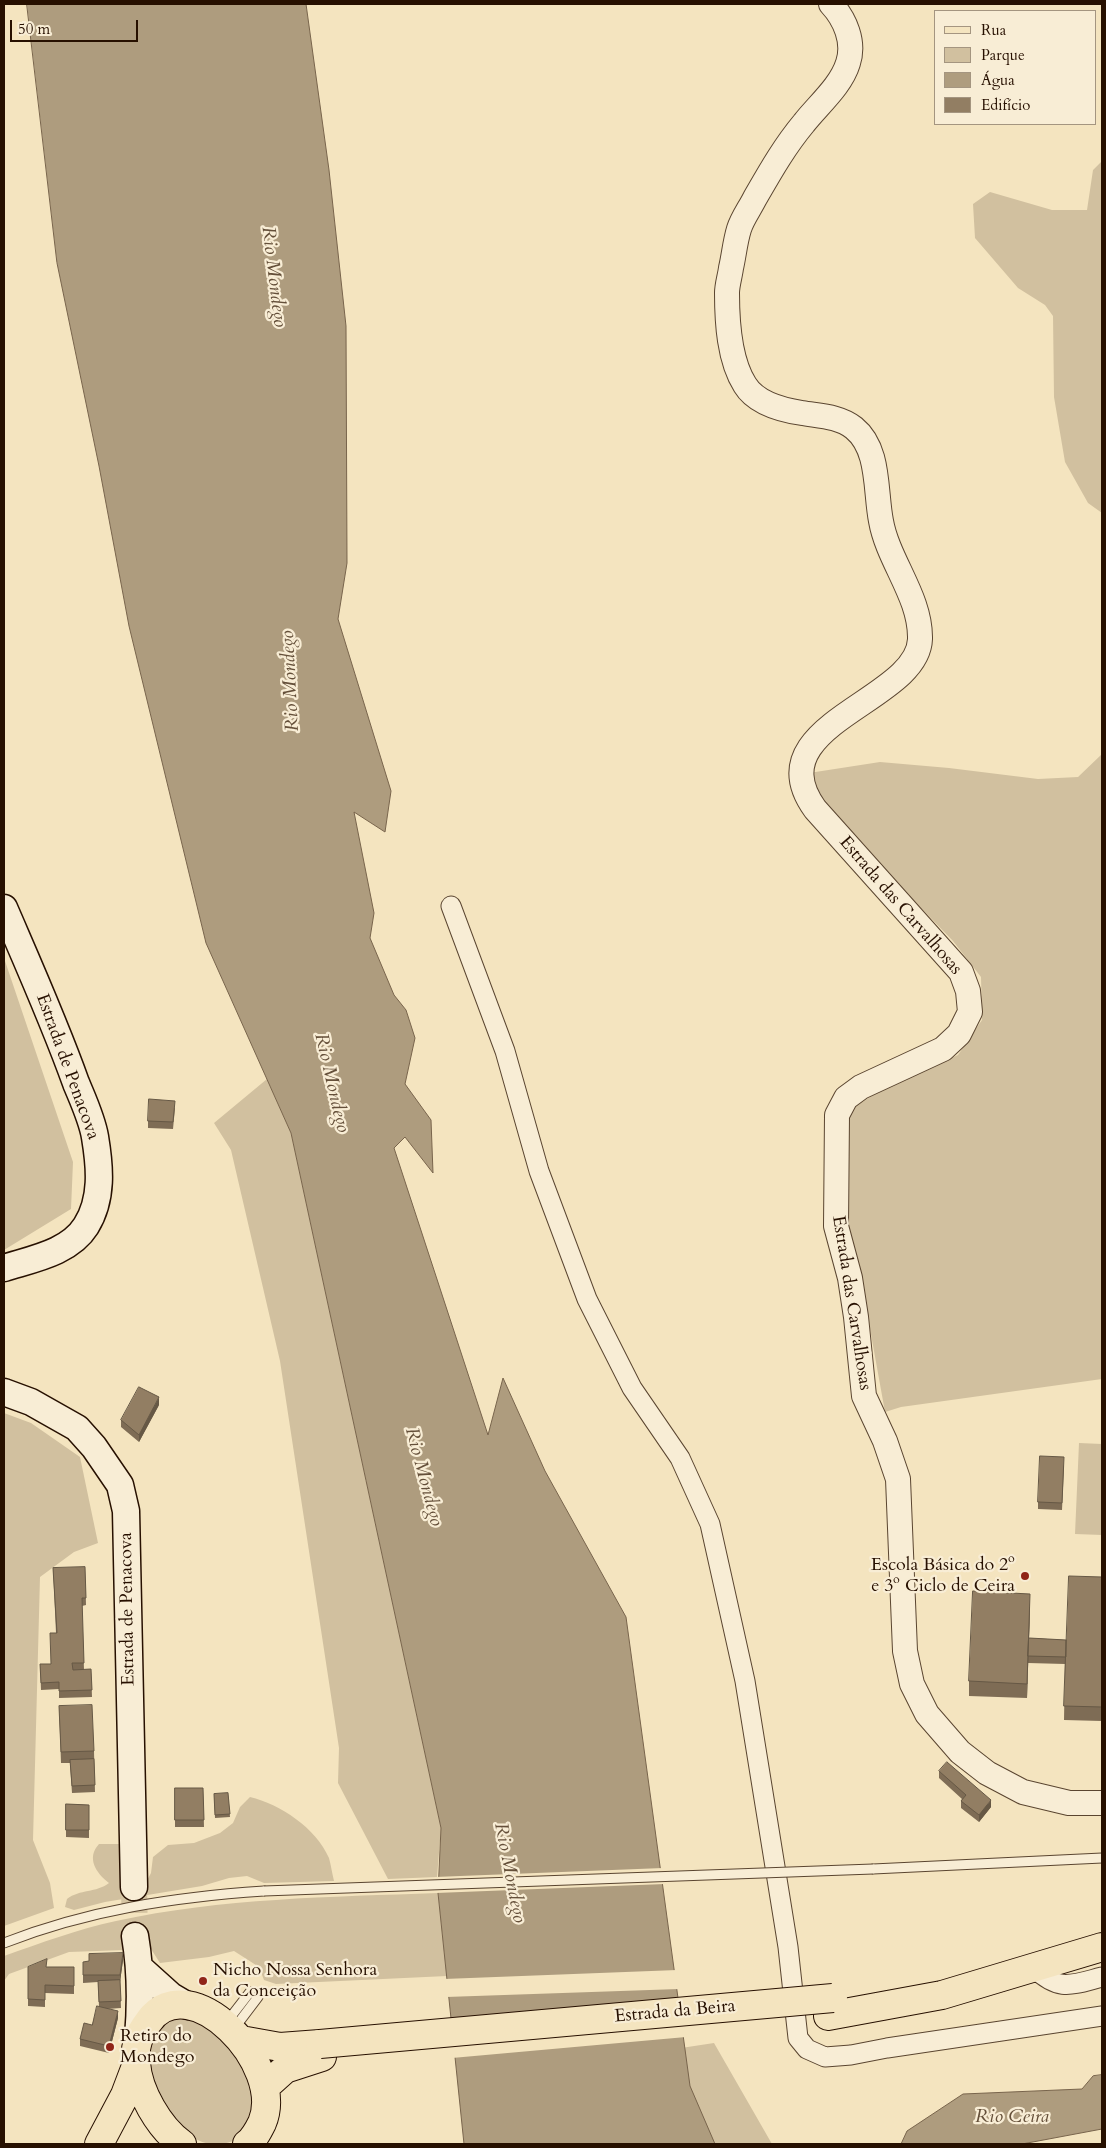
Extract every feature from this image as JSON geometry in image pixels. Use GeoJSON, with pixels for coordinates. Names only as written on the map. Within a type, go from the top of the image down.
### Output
{"type":"FeatureCollection","features":[{"type":"Feature","properties":{"kind":"main road","name":"Estrada de Penacova"},"geometry":{"type":"LineString","coordinates":[[4,908],[60,1038],[95,1136],[100,1185],[96,1206],[86,1227],[73,1240],[58,1251],[4,1268]]}},
{"type":"Feature","properties":{"kind":"main road","name":"Estrada de Penacova"},"geometry":{"type":"LineString","coordinates":[[4,1392],[31,1402],[77,1428],[94,1447],[120,1485],[126,1511],[134,1887]]}},
{"type":"Feature","properties":{"kind":"main road","name":"Estrada da Beira"},"geometry":{"type":"LineString","coordinates":[[831,2007],[927,1981],[1102,1929]]}},
{"type":"Feature","properties":{"kind":"main road"},"geometry":{"type":"LineString","coordinates":[[136,1936],[142,1992],[135,2051],[136,2066],[149,2101],[174,2144]]}},
{"type":"Feature","properties":{"kind":"main road","name":"Estrada da Beira"},"geometry":{"type":"LineString","coordinates":[[233,2031],[280,2047],[321,2050],[831,2007],[942,1995],[1102,1947]]}},
{"type":"Feature","properties":{"kind":"main road"},"geometry":{"type":"LineString","coordinates":[[141,1969],[171,1996],[188,2006],[209,2013],[233,2031],[251,2055],[265,2087],[267,2105],[264,2118],[249,2143]]}},
{"type":"Feature","properties":{"kind":"main road"},"geometry":{"type":"LineString","coordinates":[[138,2038],[150,2019],[160,2011],[169,2006],[188,2006]]}},
{"type":"Feature","properties":{"kind":"main road","name":"Estrada da Beira"},"geometry":{"type":"LineString","coordinates":[[265,2087],[285,2069],[321,2050]]}},
{"type":"Feature","properties":{"kind":"main road"},"geometry":{"type":"LineString","coordinates":[[99,2144],[120,2104],[136,2066]]}},
{"type":"Feature","properties":{"kind":"street","name":"Estrada das Carvalhosas"},"geometry":{"type":"LineString","coordinates":[[831,4],[842,15],[848,33],[850,49],[848,63],[841,78],[784,148],[739,227],[727,291],[730,333],[736,364],[745,386],[756,397],[784,410],[840,419],[854,428],[865,440],[874,464],[881,524],[917,613],[920,641],[913,661],[898,678],[857,705],[818,737],[807,754],[801,776],[805,794],[815,809],[961,972],[968,991],[970,1012],[959,1034],[944,1049],[861,1087],[846,1098],[838,1115],[836,1226],[850,1278],[864,1396],[885,1441],[898,1479],[905,1651],[912,1684],[934,1722],[960,1752],[987,1773],[1023,1792],[1069,1803],[1102,1803]]}},
{"type":"Feature","properties":{"kind":"street"},"geometry":{"type":"LineString","coordinates":[[451,906],[505,1051],[539,1171],[587,1299],[632,1388],[680,1458],[710,1524],[745,1681],[788,1947],[798,2038],[807,2049],[825,2057],[851,2055],[1102,2016]]}},
{"type":"Feature","properties":{"kind":"street"},"geometry":{"type":"LineString","coordinates":[[1034,1968],[1048,1981],[1058,1985],[1072,1985],[1102,1977]]}},
{"type":"Feature","properties":{"kind":"lane"},"geometry":{"type":"LineString","coordinates":[[4,1943],[66,1921],[109,1910],[189,1898],[264,1891],[873,1869],[1102,1858]]}},
{"type":"Feature","properties":{"kind":"lane"},"geometry":{"type":"LineString","coordinates":[[233,2031],[254,1995]]}},
{"type":"Feature","properties":{"kind":"green space"},"geometry":{"type":"Polygon","coordinates":[[[1102,161],[1102,513],[1088,503],[1065,462],[1054,397],[1053,316],[1045,305],[1018,288],[975,238],[973,204],[990,192],[1052,210],[1087,210],[1093,170],[1102,161]]]}},
{"type":"Feature","properties":{"kind":"green space"},"geometry":{"type":"Polygon","coordinates":[[[1102,754],[1102,1379],[901,1407],[885,1412],[865,1301],[845,1226],[849,1111],[879,1091],[958,1055],[982,1020],[981,977],[953,941],[823,807],[809,773],[880,762],[1038,779],[1078,777],[1102,754]]]}},
{"type":"Feature","properties":{"kind":"green space"},"geometry":{"type":"Polygon","coordinates":[[[4,958],[73,1162],[71,1209],[4,1250],[4,958]]]}},
{"type":"Feature","properties":{"kind":"green space"},"geometry":{"type":"Polygon","coordinates":[[[267,1079],[291,1133],[441,1828],[437,1877],[388,1879],[338,1783],[339,1748],[280,1361],[231,1150],[214,1123],[267,1079]]]}},
{"type":"Feature","properties":{"kind":"green space"},"geometry":{"type":"Polygon","coordinates":[[[4,1413],[31,1423],[80,1457],[98,1543],[74,1552],[40,1577],[33,1840],[50,1883],[54,1908],[4,1926],[4,1413]]]}},
{"type":"Feature","properties":{"kind":"green space"},"geometry":{"type":"Polygon","coordinates":[[[1079,1443],[1102,1444],[1102,1535],[1075,1534],[1079,1443]]]}},
{"type":"Feature","properties":{"kind":"green space"},"geometry":{"type":"Polygon","coordinates":[[[250,1797],[285,1811],[306,1827],[323,1847],[329,1858],[334,1881],[264,1883],[247,1876],[229,1878],[202,1886],[105,1902],[74,1910],[65,1907],[67,1899],[72,1896],[109,1883],[100,1875],[94,1865],[93,1855],[99,1844],[125,1844],[144,1886],[151,1873],[153,1857],[168,1845],[194,1843],[220,1833],[233,1823],[240,1807],[250,1797]]]}},
{"type":"Feature","properties":{"kind":"green space"},"geometry":{"type":"Polygon","coordinates":[[[438,1893],[447,1976],[276,1984],[264,1980],[259,1967],[234,1951],[209,1957],[160,1963],[142,1935],[125,1950],[69,1952],[9,1974],[4,1981],[4,1956],[74,1932],[116,1921],[196,1907],[236,1903],[438,1893]]]}},
{"type":"Feature","properties":{"kind":"green space"},"geometry":{"type":"Polygon","coordinates":[[[181,2017],[201,2020],[215,2030],[227,2042],[246,2074],[252,2092],[253,2109],[249,2124],[239,2137],[233,2141],[214,2144],[201,2142],[190,2135],[170,2110],[153,2077],[148,2059],[151,2044],[163,2027],[181,2017]]]}},
{"type":"Feature","properties":{"kind":"green space"},"geometry":{"type":"Polygon","coordinates":[[[714,2043],[772,2144],[559,2144],[589,2062],[714,2043]]]}},
{"type":"Feature","properties":{"kind":"water","name":"Rio Mondego"},"geometry":{"type":"Polygon","coordinates":[[[27,4],[306,4],[329,170],[346,326],[347,563],[338,619],[391,791],[385,832],[354,812],[374,913],[370,938],[394,995],[406,1010],[415,1038],[405,1084],[431,1120],[433,1173],[405,1137],[394,1148],[488,1435],[503,1378],[545,1471],[626,1617],[690,2086],[715,2144],[464,2144],[438,1893],[441,1828],[291,1133],[206,943],[129,626],[99,466],[57,263],[27,4]]]}},
{"type":"Feature","properties":{"kind":"water","name":"Rio Ceira"},"geometry":{"type":"Polygon","coordinates":[[[1102,2075],[1102,2129],[1022,2144],[901,2144],[907,2131],[963,2094],[1082,2089],[1093,2076],[1102,2075]]]}},
{"type":"Feature","properties":{"kind":"pier"},"geometry":{"type":"Polygon","coordinates":[[[663,1868],[665,1884],[436,1893],[435,1877],[663,1868]]]}},
{"type":"Feature","properties":{"kind":"pier"},"geometry":{"type":"Polygon","coordinates":[[[677,1970],[679,1989],[446,1997],[444,1979],[677,1970]]]}},
{"type":"Feature","properties":{"kind":"pier"},"geometry":{"type":"Polygon","coordinates":[[[681,2003],[686,2037],[452,2058],[449,2022],[681,2003]]]}},
{"type":"Feature","properties":{"kind":"building"},"geometry":{"type":"Polygon","coordinates":[[[149,1099],[175,1101],[173,1122],[148,1121],[149,1099]]]}},
{"type":"Feature","properties":{"kind":"building"},"geometry":{"type":"Polygon","coordinates":[[[139,1387],[159,1397],[139,1435],[121,1420],[139,1387]]]}},
{"type":"Feature","properties":{"kind":"building"},"geometry":{"type":"Polygon","coordinates":[[[1040,1456],[1064,1457],[1062,1503],[1038,1502],[1040,1456]]]}},
{"type":"Feature","properties":{"kind":"building"},"geometry":{"type":"Polygon","coordinates":[[[85,1567],[86,1598],[82,1598],[84,1663],[72,1663],[73,1670],[91,1669],[92,1690],[59,1691],[59,1682],[41,1683],[40,1664],[51,1664],[50,1633],[57,1633],[53,1568],[85,1567]]]}},
{"type":"Feature","properties":{"kind":"building"},"geometry":{"type":"Polygon","coordinates":[[[1069,1576],[1102,1577],[1102,1707],[1064,1706],[1069,1576]]]}},
{"type":"Feature","properties":{"kind":"building"},"geometry":{"type":"Polygon","coordinates":[[[973,1591],[1030,1594],[1027,1684],[969,1681],[973,1591]]]}},
{"type":"Feature","properties":{"kind":"building"},"geometry":{"type":"Polygon","coordinates":[[[1029,1638],[1066,1640],[1066,1657],[1028,1656],[1029,1638]]]}},
{"type":"Feature","properties":{"kind":"building"},"geometry":{"type":"Polygon","coordinates":[[[92,1705],[94,1751],[61,1752],[59,1706],[92,1705]]]}},
{"type":"Feature","properties":{"kind":"building"},"geometry":{"type":"Polygon","coordinates":[[[94,1759],[95,1785],[72,1786],[70,1760],[94,1759]]]}},
{"type":"Feature","properties":{"kind":"building"},"geometry":{"type":"Polygon","coordinates":[[[947,1762],[991,1800],[979,1815],[961,1801],[966,1795],[939,1771],[947,1762]]]}},
{"type":"Feature","properties":{"kind":"building"},"geometry":{"type":"Polygon","coordinates":[[[175,1788],[203,1788],[204,1820],[175,1820],[175,1788]]]}},
{"type":"Feature","properties":{"kind":"building"},"geometry":{"type":"Polygon","coordinates":[[[228,1793],[230,1814],[215,1815],[214,1794],[228,1793]]]}},
{"type":"Feature","properties":{"kind":"building"},"geometry":{"type":"Polygon","coordinates":[[[66,1804],[89,1805],[89,1830],[66,1830],[66,1804]]]}},
{"type":"Feature","properties":{"kind":"building"},"geometry":{"type":"Polygon","coordinates":[[[123,1953],[120,1975],[83,1975],[83,1962],[89,1961],[89,1954],[123,1953]]]}},
{"type":"Feature","properties":{"kind":"building"},"geometry":{"type":"Polygon","coordinates":[[[47,1959],[46,1967],[74,1967],[74,1986],[45,1985],[45,2000],[28,1999],[28,1967],[47,1959]]]}},
{"type":"Feature","properties":{"kind":"building"},"geometry":{"type":"Polygon","coordinates":[[[120,1980],[121,2001],[99,2002],[98,1981],[120,1980]]]}},
{"type":"Feature","properties":{"kind":"building"},"geometry":{"type":"Polygon","coordinates":[[[97,2006],[118,2011],[109,2046],[80,2039],[84,2023],[92,2025],[97,2006]]]}},
{"type":"Feature","properties":{"kind":"tunnel"},"geometry":{"type":"LineString","coordinates":[[134,1887],[135,1936]]}},
{"type":"Feature","properties":{"kind":"place","name":"Escola Básica do 2º e 3º Ciclo de Ceira"},"geometry":{"type":"Point","coordinates":[1025,1576]}},
{"type":"Feature","properties":{"kind":"place","name":"Nicho Nossa Senhora da Conceição"},"geometry":{"type":"Point","coordinates":[203,1981]}},
{"type":"Feature","properties":{"kind":"place","name":"Retiro do Mondego"},"geometry":{"type":"Point","coordinates":[110,2047]}}]}
